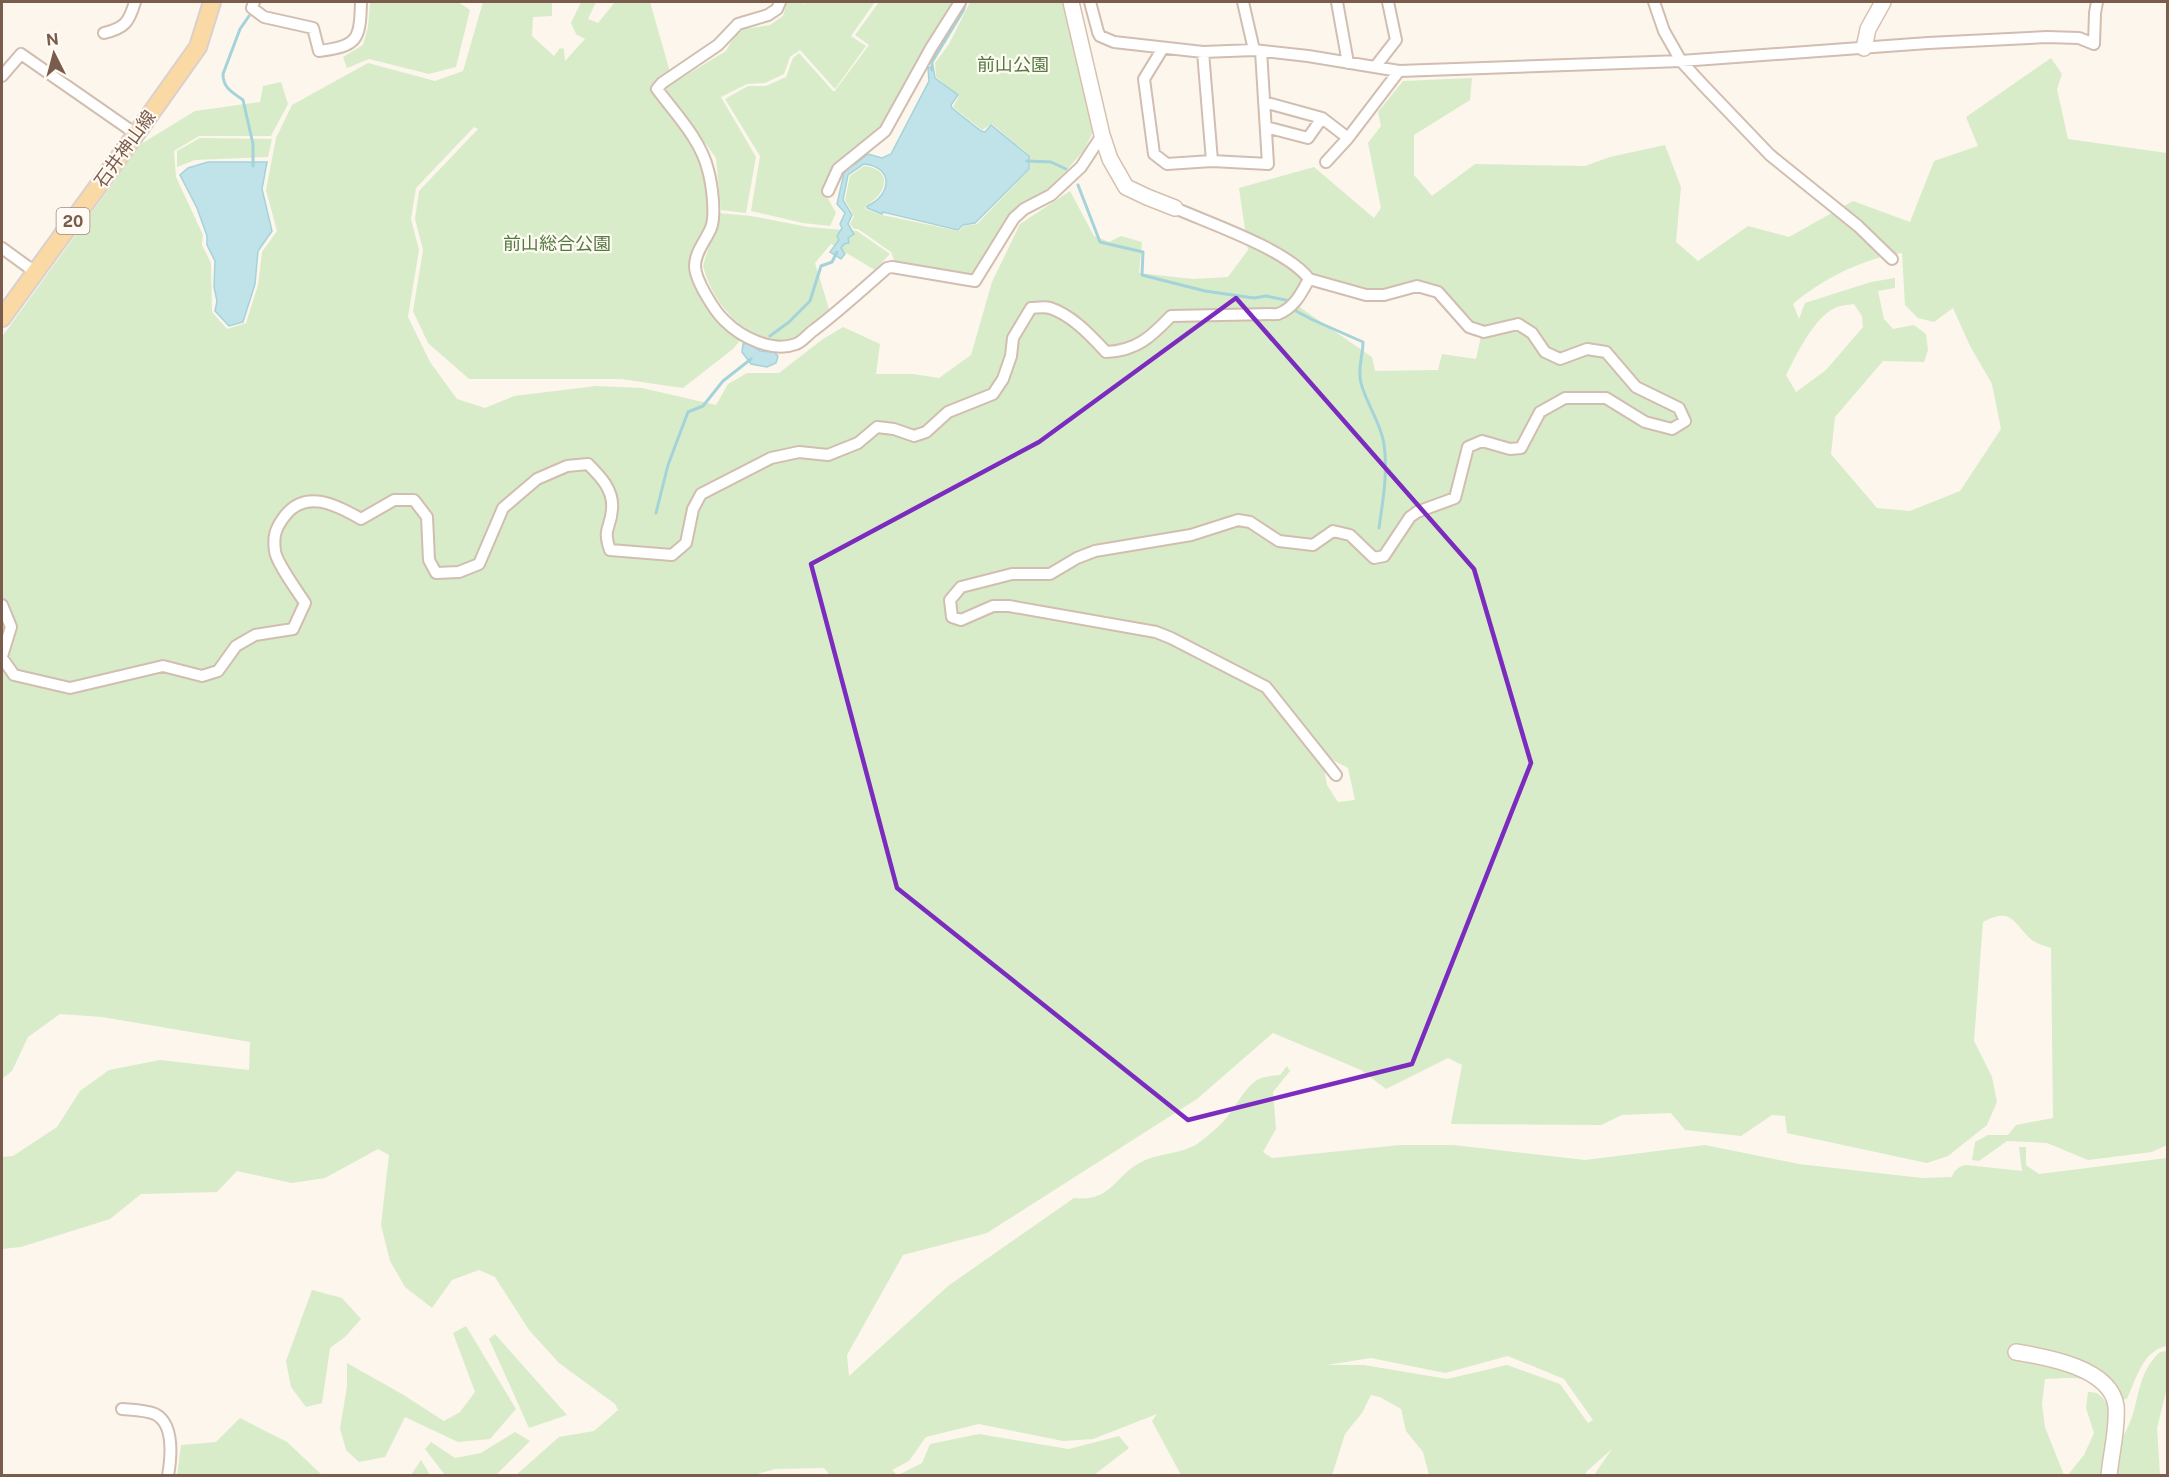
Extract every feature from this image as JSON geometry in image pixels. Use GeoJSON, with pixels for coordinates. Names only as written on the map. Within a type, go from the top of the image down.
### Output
{"type":"FeatureCollection","features":[{"type":"Feature","properties":{"kind":"main road","name":"石井神山線"},"geometry":{"type":"LineString","coordinates":[[2,318],[198,47],[212,2]]}},
{"type":"Feature","properties":{"kind":"street"},"geometry":{"type":"LineString","coordinates":[[104,33],[117,30],[129,21],[135,2]]}},
{"type":"Feature","properties":{"kind":"street"},"geometry":{"type":"LineString","coordinates":[[254,2],[252,8],[264,17],[313,28],[319,51],[350,44],[356,38],[360,28],[361,2]]}},
{"type":"Feature","properties":{"kind":"street"},"geometry":{"type":"LineString","coordinates":[[780,2],[777,9],[768,15],[738,24],[718,45],[662,83],[657,89],[686,129],[708,169],[714,215],[697,258],[696,274],[714,308],[722,318],[730,326],[753,339],[769,345],[795,344],[827,320],[887,268],[975,281],[1014,218],[1024,208],[1052,195],[1081,167],[1102,135]]}},
{"type":"Feature","properties":{"kind":"street"},"geometry":{"type":"LineString","coordinates":[[828,191],[838,168],[885,131],[931,48],[960,2]]}},
{"type":"Feature","properties":{"kind":"street"},"geometry":{"type":"LineString","coordinates":[[1071,2],[1102,135],[1110,159],[1126,187],[1264,247],[1302,269],[1309,279],[1366,295],[1384,295],[1417,286],[1438,292],[1469,327],[1484,332],[1518,324],[1532,333],[1545,352],[1560,359],[1587,349],[1606,352],[1636,387],[1679,408],[1685,422],[1672,429],[1645,423],[1605,398],[1565,398],[1540,412],[1521,448],[1510,449],[1482,441],[1468,447],[1455,498],[1410,517],[1384,556],[1374,558],[1350,535],[1333,531],[1313,545],[1279,541],[1250,522],[1238,520],[1191,535],[1095,551],[1077,558],[1050,574],[1012,574],[961,586],[950,600],[952,616],[961,620],[993,606],[1009,606],[1156,632],[1171,638],[1266,687],[1336,775]]}},
{"type":"Feature","properties":{"kind":"street"},"geometry":{"type":"LineString","coordinates":[[1090,2],[1100,36],[1114,42],[1203,52],[1257,51],[1308,56],[1399,71],[1681,61],[1928,42],[2047,37],[2079,38],[2094,44],[2094,13],[2097,2]]}},
{"type":"Feature","properties":{"kind":"street"},"geometry":{"type":"LineString","coordinates":[[1163,48],[1144,79],[1154,154],[1167,164],[1212,161],[1268,164],[1264,102],[1257,51],[1243,2]]}},
{"type":"Feature","properties":{"kind":"street"},"geometry":{"type":"LineString","coordinates":[[1337,2],[1348,63]]}},
{"type":"Feature","properties":{"kind":"street"},"geometry":{"type":"LineString","coordinates":[[1375,67],[1396,40],[1388,2]]}},
{"type":"Feature","properties":{"kind":"street"},"geometry":{"type":"LineString","coordinates":[[1654,2],[1664,31],[1681,61],[1770,154],[1858,226],[1892,259]]}},
{"type":"Feature","properties":{"kind":"street"},"geometry":{"type":"LineString","coordinates":[[1864,48],[1868,29],[1883,2]]}},
{"type":"Feature","properties":{"kind":"street"},"geometry":{"type":"LineString","coordinates":[[1203,52],[1212,161]]}},
{"type":"Feature","properties":{"kind":"street"},"geometry":{"type":"LineString","coordinates":[[2,76],[21,54],[136,134]]}},
{"type":"Feature","properties":{"kind":"street"},"geometry":{"type":"LineString","coordinates":[[1326,162],[1348,138],[1399,71]]}},
{"type":"Feature","properties":{"kind":"street"},"geometry":{"type":"LineString","coordinates":[[1264,102],[1322,118],[1348,138]]}},
{"type":"Feature","properties":{"kind":"street"},"geometry":{"type":"LineString","coordinates":[[1266,127],[1308,138],[1322,118]]}},
{"type":"Feature","properties":{"kind":"street"},"geometry":{"type":"LineString","coordinates":[[2,248],[35,272]]}},
{"type":"Feature","properties":{"kind":"street"},"geometry":{"type":"LineString","coordinates":[[2,605],[11,627],[2,657],[14,675],[70,688],[163,666],[202,676],[218,670],[236,646],[255,635],[293,629],[305,603],[275,554],[274,531],[290,509],[313,500],[336,504],[362,519],[394,500],[414,500],[427,517],[429,560],[436,573],[459,572],[479,564],[503,508],[537,479],[567,466],[588,464],[604,480],[613,507],[605,536],[610,550],[672,555],[686,543],[693,509],[701,494],[771,458],[799,452],[828,455],[858,444],[877,427],[894,429],[914,436],[926,432],[948,412],[993,394],[1004,379],[1011,356],[1013,338],[1030,308],[1048,307],[1081,327],[1106,352],[1124,351],[1150,338],[1171,316],[1282,313],[1291,308],[1309,279]]}},
{"type":"Feature","properties":{"kind":"street"},"geometry":{"type":"LineString","coordinates":[[2016,1352],[2043,1357],[2083,1370],[2101,1379],[2111,1391],[2116,1405],[2109,1476]]}},
{"type":"Feature","properties":{"kind":"street"},"geometry":{"type":"LineString","coordinates":[[122,1409],[145,1411],[158,1415],[169,1437],[171,1455],[168,1476]]}},
{"type":"Feature","properties":{"kind":"highlighted area"},"geometry":{"type":"Polygon","coordinates":[[[1236,298],[1474,569],[1531,763],[1412,1064],[1188,1120],[897,888],[811,564],[1039,442],[1236,298]]]}},
{"type":"Feature","properties":{"kind":"green space"},"geometry":{"type":"Polygon","coordinates":[[[370,2],[458,2],[470,10],[456,67],[429,74],[369,59],[347,68],[343,57],[363,45],[368,27],[370,2]]]}},
{"type":"Feature","properties":{"kind":"green space","name":"前山総合公園"},"geometry":{"type":"Polygon","coordinates":[[[483,2],[552,2],[552,16],[533,17],[532,36],[554,56],[560,48],[564,49],[565,61],[585,39],[576,34],[571,23],[581,2],[596,2],[588,19],[598,23],[615,2],[650,2],[670,72],[654,83],[652,93],[673,118],[705,172],[710,216],[707,227],[692,255],[704,301],[722,327],[742,338],[733,349],[683,388],[621,379],[469,379],[428,343],[413,311],[423,250],[415,219],[419,191],[478,129],[474,127],[416,188],[411,219],[419,250],[408,317],[430,362],[457,399],[485,408],[514,396],[596,386],[642,388],[716,405],[728,384],[747,373],[779,373],[823,339],[843,327],[880,344],[876,374],[913,374],[939,378],[971,355],[992,282],[1020,224],[1070,191],[1094,236],[1109,242],[1121,236],[1142,242],[1139,273],[1193,279],[1228,277],[1248,250],[1239,188],[1314,167],[1374,218],[1381,208],[1368,143],[1381,126],[1378,112],[1403,81],[1472,78],[1470,100],[1414,135],[1414,175],[1432,196],[1475,164],[1585,166],[1610,157],[1665,145],[1681,187],[1676,242],[1698,261],[1748,226],[1789,237],[1853,201],[1910,222],[1934,161],[1978,146],[1966,117],[2051,58],[2062,74],[2057,89],[2068,139],[2167,153],[2167,1145],[2152,1152],[2088,1160],[2047,1143],[2007,1141],[1979,1161],[1972,1160],[1975,1142],[1988,1135],[2008,1135],[2016,1125],[2053,1118],[2051,948],[2033,941],[2012,919],[2001,916],[1983,922],[1974,1041],[1992,1077],[1997,1102],[1987,1125],[1948,1156],[1927,1163],[1787,1133],[1785,1116],[1772,1115],[1741,1136],[1685,1130],[1671,1113],[1622,1115],[1601,1125],[1451,1124],[1462,1065],[1448,1058],[1386,1089],[1361,1070],[1273,1033],[1197,1099],[987,1233],[903,1255],[847,1355],[849,1376],[948,1286],[1074,1198],[1098,1196],[1137,1164],[1197,1144],[1225,1120],[1252,1084],[1262,1078],[1280,1075],[1287,1066],[1290,1071],[1273,1092],[1276,1129],[1263,1152],[1272,1158],[1400,1145],[1453,1145],[1585,1160],[1705,1145],[1799,1164],[1922,1178],[1952,1177],[1957,1169],[1966,1165],[2022,1171],[2019,1147],[2026,1147],[2026,1165],[2039,1174],[2167,1158],[2167,1346],[2152,1353],[2146,1359],[2127,1399],[2111,1400],[2097,1385],[2082,1379],[2045,1379],[2042,1404],[2045,1427],[2064,1475],[1594,1475],[1612,1449],[1586,1472],[1586,1475],[1429,1475],[1423,1452],[1406,1431],[1401,1409],[1380,1397],[1371,1395],[1362,1413],[1345,1434],[1332,1475],[1181,1475],[1152,1421],[1157,1414],[1093,1439],[1063,1441],[979,1424],[926,1437],[909,1461],[892,1470],[897,1475],[830,1475],[824,1468],[775,1469],[750,1476],[516,1475],[559,1437],[594,1431],[618,1410],[615,1404],[559,1363],[529,1330],[495,1277],[479,1270],[452,1280],[432,1308],[405,1287],[390,1261],[381,1225],[389,1155],[378,1149],[325,1178],[292,1183],[237,1171],[217,1192],[141,1194],[110,1219],[21,1247],[2,1249],[2,1157],[13,1156],[57,1127],[80,1091],[109,1070],[160,1060],[249,1070],[250,1042],[102,1017],[60,1014],[28,1037],[12,1071],[2,1079],[2,337],[141,144],[195,111],[260,102],[263,86],[281,82],[288,104],[271,136],[199,136],[174,151],[176,177],[203,235],[202,245],[211,263],[212,312],[227,329],[246,323],[258,285],[262,252],[277,231],[266,190],[276,138],[292,105],[368,63],[435,81],[463,71],[483,2]],[[1902,253],[1858,265],[1830,278],[1793,304],[1799,319],[1805,303],[1871,282],[1895,278],[1895,288],[1878,291],[1884,319],[1893,329],[1914,325],[1926,334],[1928,350],[1924,362],[1883,361],[1835,417],[1831,454],[1877,508],[1910,511],[1960,491],[2001,429],[1992,384],[1970,346],[1953,308],[1934,322],[1918,318],[1905,305],[1902,253]],[[1309,274],[1294,299],[1301,308],[1372,357],[1375,371],[1438,370],[1442,354],[1476,359],[1483,327],[1471,323],[1442,290],[1366,291],[1309,274]],[[1854,304],[1842,306],[1827,313],[1813,328],[1786,375],[1796,392],[1826,370],[1863,327],[1862,316],[1854,304]],[[1329,758],[1324,767],[1327,785],[1338,802],[1355,800],[1348,768],[1329,758]],[[1508,1356],[1445,1373],[1371,1358],[1327,1365],[1364,1365],[1447,1379],[1507,1365],[1560,1384],[1588,1423],[1593,1420],[1564,1379],[1508,1356]]]}},
{"type":"Feature","properties":{"kind":"green space"},"geometry":{"type":"Polygon","coordinates":[[[787,2],[804,4],[807,2],[875,2],[851,36],[866,46],[835,89],[800,50],[790,57],[784,74],[765,83],[747,84],[721,97],[756,157],[746,213],[721,210],[716,158],[665,88],[726,51],[734,37],[743,29],[770,25],[783,16],[787,2]]]}},
{"type":"Feature","properties":{"kind":"green space"},"geometry":{"type":"Polygon","coordinates":[[[879,2],[955,2],[879,132],[833,167],[825,193],[836,213],[830,226],[803,223],[751,211],[760,156],[725,99],[748,86],[766,86],[786,77],[793,58],[799,53],[834,92],[869,45],[855,35],[879,2]]]}},
{"type":"Feature","properties":{"kind":"green space","name":"前山公園"},"geometry":{"type":"Polygon","coordinates":[[[970,2],[1063,2],[1094,130],[1084,150],[1049,191],[1017,208],[1007,218],[974,273],[966,275],[895,262],[891,252],[858,229],[854,229],[850,224],[854,216],[845,200],[850,176],[864,166],[873,168],[883,177],[883,189],[866,205],[865,209],[882,215],[959,231],[964,226],[977,224],[1030,169],[1029,155],[992,124],[982,130],[953,107],[959,96],[936,77],[935,63],[949,44],[970,2]]]}},
{"type":"Feature","properties":{"kind":"green space"},"geometry":{"type":"Polygon","coordinates":[[[200,138],[272,139],[268,157],[195,160],[177,167],[177,151],[200,138]]]}},
{"type":"Feature","properties":{"kind":"green space"},"geometry":{"type":"Polygon","coordinates":[[[719,213],[751,216],[808,227],[857,231],[890,254],[875,270],[831,244],[815,263],[830,312],[792,339],[784,341],[769,339],[746,329],[736,321],[719,302],[707,279],[703,266],[719,213]]]}},
{"type":"Feature","properties":{"kind":"green space"},"geometry":{"type":"Polygon","coordinates":[[[312,1290],[342,1298],[361,1319],[345,1337],[330,1348],[322,1403],[306,1407],[291,1387],[286,1361],[312,1290]]]}},
{"type":"Feature","properties":{"kind":"green space"},"geometry":{"type":"Polygon","coordinates":[[[466,1326],[516,1409],[490,1439],[458,1442],[405,1417],[385,1457],[359,1462],[346,1450],[340,1428],[347,1387],[347,1363],[444,1421],[460,1412],[475,1392],[453,1333],[466,1326]]]}},
{"type":"Feature","properties":{"kind":"green space"},"geometry":{"type":"Polygon","coordinates":[[[495,1334],[567,1415],[529,1428],[489,1339],[495,1334]]]}},
{"type":"Feature","properties":{"kind":"green space"},"geometry":{"type":"Polygon","coordinates":[[[2167,1351],[2167,1388],[2157,1428],[2160,1475],[2067,1476],[2084,1455],[2094,1433],[2086,1408],[2088,1392],[2096,1393],[2105,1402],[2108,1409],[2106,1439],[2118,1442],[2131,1420],[2145,1373],[2160,1352],[2167,1351]]]}},
{"type":"Feature","properties":{"kind":"green space"},"geometry":{"type":"Polygon","coordinates":[[[240,1418],[287,1442],[322,1475],[177,1475],[181,1445],[216,1442],[240,1418]]]}},
{"type":"Feature","properties":{"kind":"green space"},"geometry":{"type":"Polygon","coordinates":[[[515,1432],[530,1441],[496,1475],[445,1475],[425,1449],[431,1442],[455,1458],[481,1453],[515,1432]]]}},
{"type":"Feature","properties":{"kind":"green space"},"geometry":{"type":"Polygon","coordinates":[[[979,1434],[1069,1449],[1119,1436],[1129,1448],[1094,1475],[898,1475],[922,1463],[930,1444],[979,1434]]]}},
{"type":"Feature","properties":{"kind":"green space"},"geometry":{"type":"Polygon","coordinates":[[[421,1460],[430,1475],[411,1475],[421,1460]]]}},
{"type":"Feature","properties":{"kind":"water"},"geometry":{"type":"Polygon","coordinates":[[[933,66],[935,78],[958,95],[951,105],[952,108],[981,131],[985,132],[991,125],[1029,156],[1029,169],[975,223],[963,225],[958,230],[883,212],[882,214],[867,208],[881,195],[886,182],[881,170],[864,164],[848,175],[843,200],[852,215],[848,224],[854,234],[848,238],[849,243],[844,244],[841,248],[845,254],[841,259],[830,252],[839,240],[837,236],[842,228],[840,224],[845,213],[837,204],[844,173],[868,154],[882,158],[891,154],[929,81],[928,68],[933,66]]]}},
{"type":"Feature","properties":{"kind":"water"},"geometry":{"type":"Polygon","coordinates":[[[208,162],[267,162],[262,189],[272,231],[258,251],[255,284],[243,322],[229,326],[215,311],[217,301],[214,287],[215,261],[207,245],[207,236],[197,208],[180,175],[188,168],[208,162]]]}},
{"type":"Feature","properties":{"kind":"water"},"geometry":{"type":"Polygon","coordinates":[[[749,343],[760,351],[774,352],[778,356],[776,363],[767,367],[751,364],[742,352],[743,344],[749,343]]]}},
{"type":"Feature","properties":{"kind":"waterway"},"geometry":{"type":"LineString","coordinates":[[932,70],[932,62],[963,11],[966,2]]}},
{"type":"Feature","properties":{"kind":"waterway"},"geometry":{"type":"LineString","coordinates":[[249,16],[240,29],[223,79],[226,86],[243,100],[253,144],[253,166]]}},
{"type":"Feature","properties":{"kind":"waterway"},"geometry":{"type":"LineString","coordinates":[[1027,161],[1051,162],[1066,169]]}},
{"type":"Feature","properties":{"kind":"waterway"},"geometry":{"type":"LineString","coordinates":[[1078,185],[1100,242],[1143,252],[1142,275],[1205,291],[1254,298],[1266,296],[1290,301]]}},
{"type":"Feature","properties":{"kind":"waterway"},"geometry":{"type":"LineString","coordinates":[[770,336],[789,322],[810,301],[821,266],[832,262],[837,252]]}},
{"type":"Feature","properties":{"kind":"waterway"},"geometry":{"type":"LineString","coordinates":[[1296,311],[1363,342],[1360,378],[1363,391],[1380,428],[1385,454],[1379,528]]}},
{"type":"Feature","properties":{"kind":"waterway"},"geometry":{"type":"LineString","coordinates":[[656,513],[668,465],[688,412],[703,406],[723,381],[751,359]]}}]}
